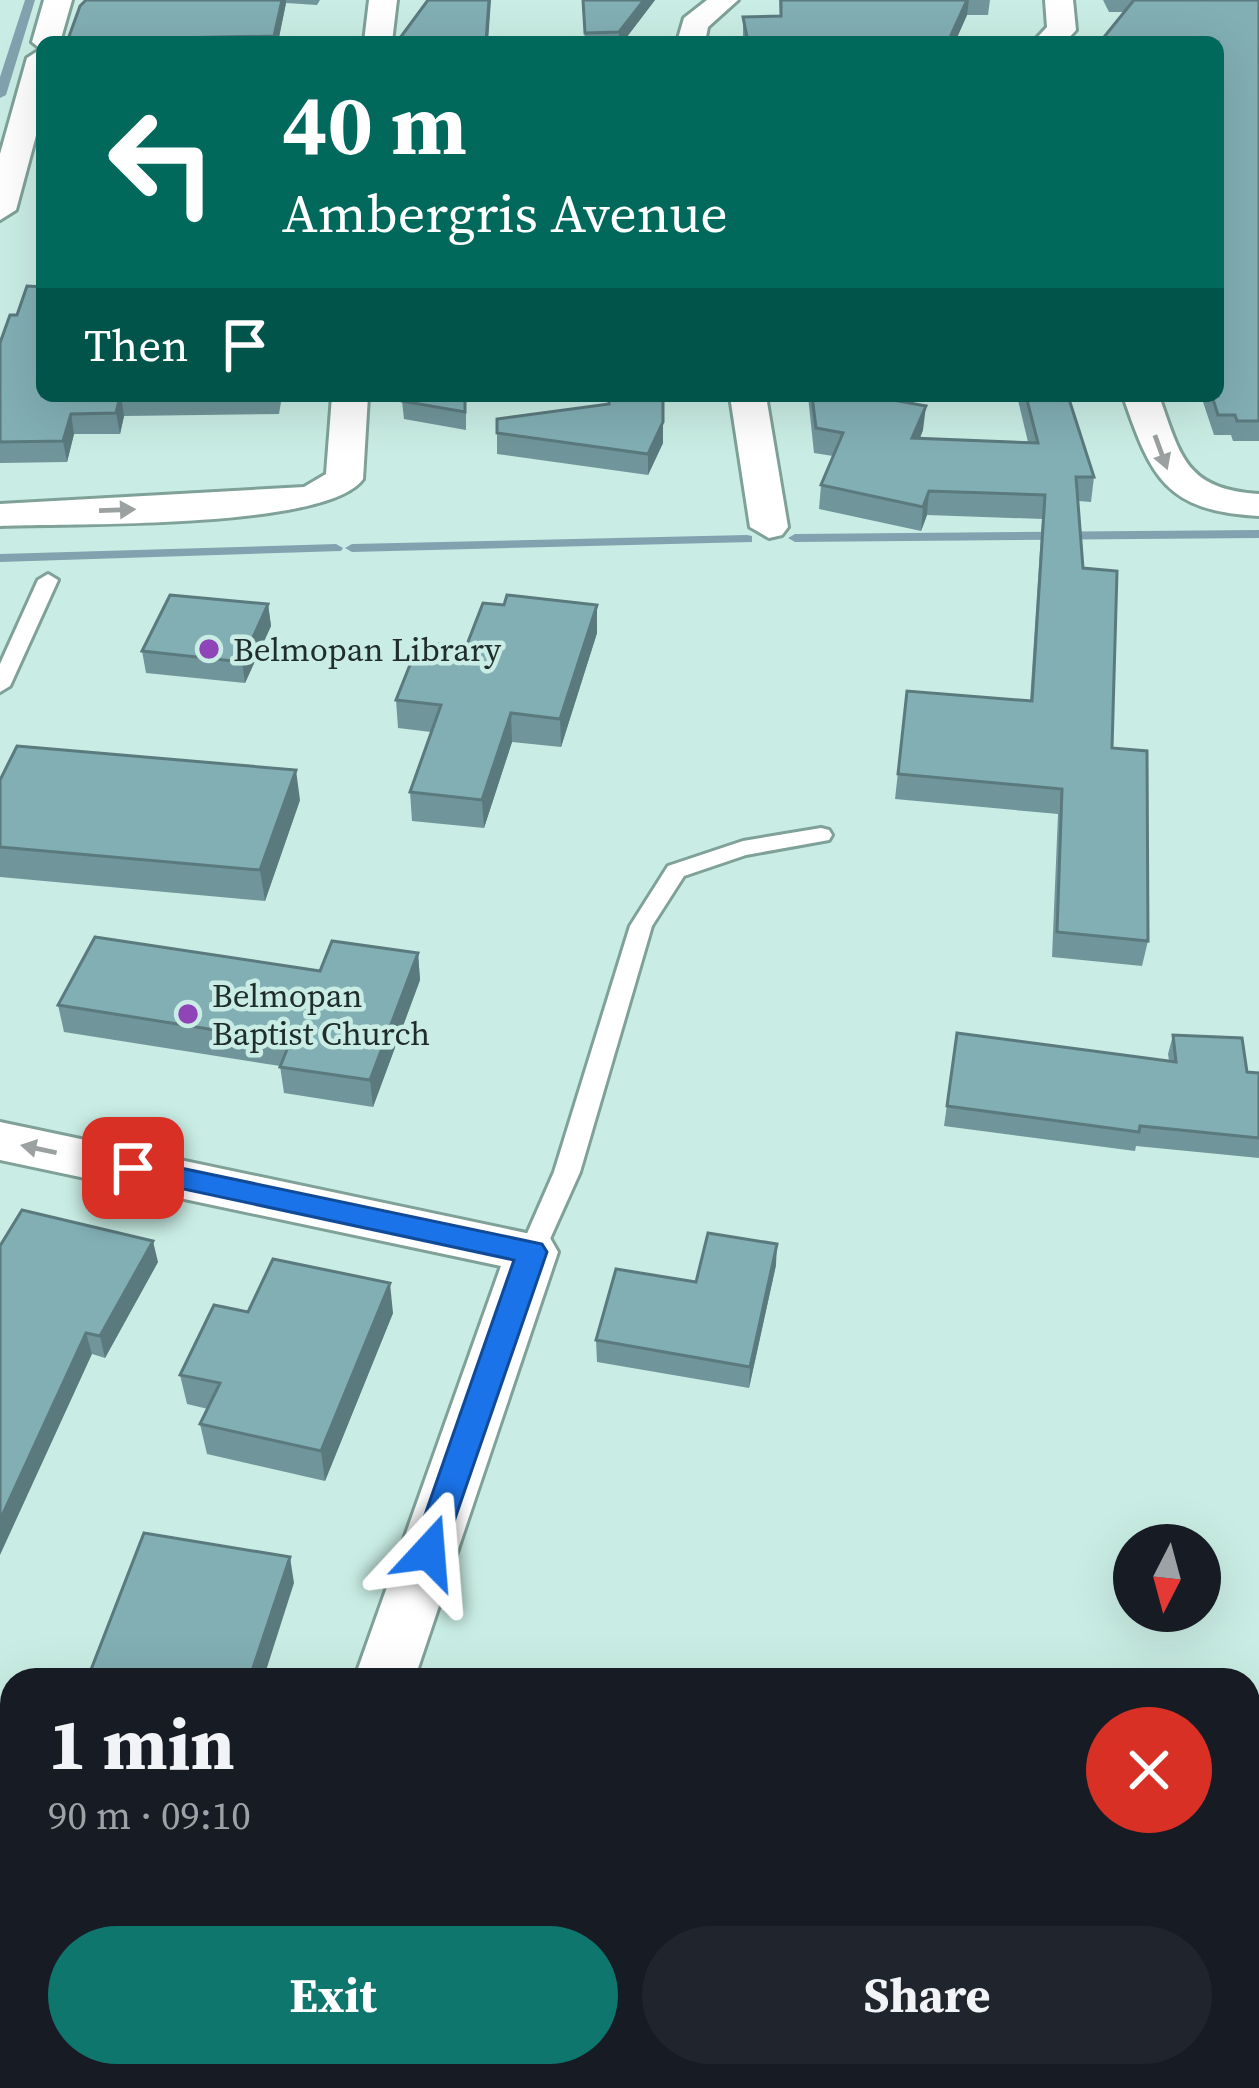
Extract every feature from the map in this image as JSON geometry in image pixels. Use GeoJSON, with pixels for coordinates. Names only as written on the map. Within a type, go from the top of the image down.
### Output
{"type":"FeatureCollection","features":[{"type":"Feature","properties":{"kind":"street"},"geometry":{"type":"LineString","coordinates":[[48,36],[58,0]]}},
{"type":"Feature","properties":{"kind":"street"},"geometry":{"type":"LineString","coordinates":[[379,36],[383,0]]}},
{"type":"Feature","properties":{"kind":"street"},"geometry":{"type":"LineString","coordinates":[[692,36],[694,24],[724,0]]}},
{"type":"Feature","properties":{"kind":"street"},"geometry":{"type":"LineString","coordinates":[[1054,36],[1062,29],[1059,0]]}},
{"type":"Feature","properties":{"kind":"street"},"geometry":{"type":"LineString","coordinates":[[0,209],[36,80]]}},
{"type":"Feature","properties":{"kind":"street"},"geometry":{"type":"LineString","coordinates":[[0,515],[281,503],[316,496],[344,479],[350,402]]}},
{"type":"Feature","properties":{"kind":"street"},"geometry":{"type":"LineString","coordinates":[[749,402],[769,527]]}},
{"type":"Feature","properties":{"kind":"street"},"geometry":{"type":"LineString","coordinates":[[1144,402],[1168,472],[1196,499],[1259,505]]}},
{"type":"Feature","properties":{"kind":"street"},"geometry":{"type":"LineString","coordinates":[[0,1141],[532,1252],[388,1668]]}},
{"type":"Feature","properties":{"kind":"lane"},"geometry":{"type":"LineString","coordinates":[[0,686],[48,580]]}},
{"type":"Feature","properties":{"kind":"lane"},"geometry":{"type":"LineString","coordinates":[[532,1252],[567,1172],[640,926],[676,872],[743,848],[821,836]]}},
{"type":"Feature","properties":{"kind":"building"},"geometry":{"type":"Polygon","coordinates":[[[86,0],[282,0],[274,36],[69,36],[86,0]]]}},
{"type":"Feature","properties":{"kind":"building"},"geometry":{"type":"Polygon","coordinates":[[[428,0],[489,0],[486,36],[401,36],[428,0]]]}},
{"type":"Feature","properties":{"kind":"building"},"geometry":{"type":"Polygon","coordinates":[[[583,0],[644,0],[619,32],[585,33],[583,0]]]}},
{"type":"Feature","properties":{"kind":"building"},"geometry":{"type":"Polygon","coordinates":[[[781,0],[967,0],[951,36],[747,36],[743,17],[781,16],[781,0]]]}},
{"type":"Feature","properties":{"kind":"building"},"geometry":{"type":"Polygon","coordinates":[[[1134,0],[1259,0],[1259,421],[1218,415],[1214,402],[1224,402],[1224,36],[1105,36],[1134,0]]]}},
{"type":"Feature","properties":{"kind":"building"},"geometry":{"type":"Polygon","coordinates":[[[27,286],[36,287],[36,402],[119,402],[116,413],[71,414],[63,441],[0,442],[0,343],[10,315],[17,315],[27,286]]]}},
{"type":"Feature","properties":{"kind":"building"},"geometry":{"type":"Polygon","coordinates":[[[408,402],[465,402],[465,412],[408,402]]]}},
{"type":"Feature","properties":{"kind":"building"},"geometry":{"type":"Polygon","coordinates":[[[663,402],[663,422],[648,454],[497,433],[497,419],[663,402]]]}},
{"type":"Feature","properties":{"kind":"building"},"geometry":{"type":"Polygon","coordinates":[[[813,402],[904,402],[926,406],[912,438],[1038,443],[1028,402],[1070,402],[1094,477],[1076,477],[1083,568],[1117,571],[1112,748],[1147,751],[1148,941],[1057,932],[1062,789],[898,774],[907,691],[1032,701],[1045,495],[929,491],[923,507],[821,485],[843,433],[816,428],[813,402]]]}},
{"type":"Feature","properties":{"kind":"building"},"geometry":{"type":"Polygon","coordinates":[[[170,595],[268,604],[242,662],[142,651],[170,595]]]}},
{"type":"Feature","properties":{"kind":"building"},"geometry":{"type":"Polygon","coordinates":[[[507,595],[597,605],[560,719],[511,713],[482,800],[410,792],[441,705],[396,700],[419,642],[466,647],[483,603],[504,605],[507,595]]]}},
{"type":"Feature","properties":{"kind":"building"},"geometry":{"type":"Polygon","coordinates":[[[17,746],[296,770],[260,870],[0,847],[0,780],[17,746]]]}},
{"type":"Feature","properties":{"kind":"building"},"geometry":{"type":"Polygon","coordinates":[[[95,937],[320,971],[332,941],[418,953],[370,1080],[280,1067],[290,1042],[58,1005],[95,937]]]}},
{"type":"Feature","properties":{"kind":"building"},"geometry":{"type":"Polygon","coordinates":[[[957,1033],[1176,1062],[1173,1035],[1242,1038],[1247,1072],[1259,1073],[1259,1138],[1140,1126],[1139,1132],[947,1106],[957,1033]]]}},
{"type":"Feature","properties":{"kind":"building"},"geometry":{"type":"Polygon","coordinates":[[[22,1210],[153,1241],[100,1336],[86,1333],[0,1520],[0,1246],[22,1210]]]}},
{"type":"Feature","properties":{"kind":"building"},"geometry":{"type":"Polygon","coordinates":[[[708,1233],[777,1244],[750,1367],[596,1340],[616,1269],[696,1282],[708,1233]]]}},
{"type":"Feature","properties":{"kind":"building"},"geometry":{"type":"Polygon","coordinates":[[[273,1259],[390,1283],[321,1451],[200,1424],[220,1383],[180,1375],[214,1305],[248,1312],[273,1259]]]}},
{"type":"Feature","properties":{"kind":"building"},"geometry":{"type":"Polygon","coordinates":[[[144,1533],[290,1557],[253,1668],[92,1668],[144,1533]]]}},
{"type":"Feature","properties":{"kind":"waterway"},"geometry":{"type":"LineString","coordinates":[[0,95],[30,0]]}},
{"type":"Feature","properties":{"kind":"waterway"},"geometry":{"type":"LineString","coordinates":[[795,538],[1259,534]]}},
{"type":"Feature","properties":{"kind":"waterway"},"geometry":{"type":"LineString","coordinates":[[352,548],[747,539]]}},
{"type":"Feature","properties":{"kind":"waterway"},"geometry":{"type":"LineString","coordinates":[[0,558],[336,548]]}},
{"type":"Feature","properties":{"kind":"place","name":"Belmopan Library"},"geometry":{"type":"Point","coordinates":[209,649]}},
{"type":"Feature","properties":{"kind":"place","name":"Belmopan Baptist Church"},"geometry":{"type":"Point","coordinates":[188,1014]}},
{"type":"Feature","properties":{"kind":"route"},"geometry":{"type":"LineString","coordinates":[[133,1168],[532,1252],[429,1552]]}}]}
